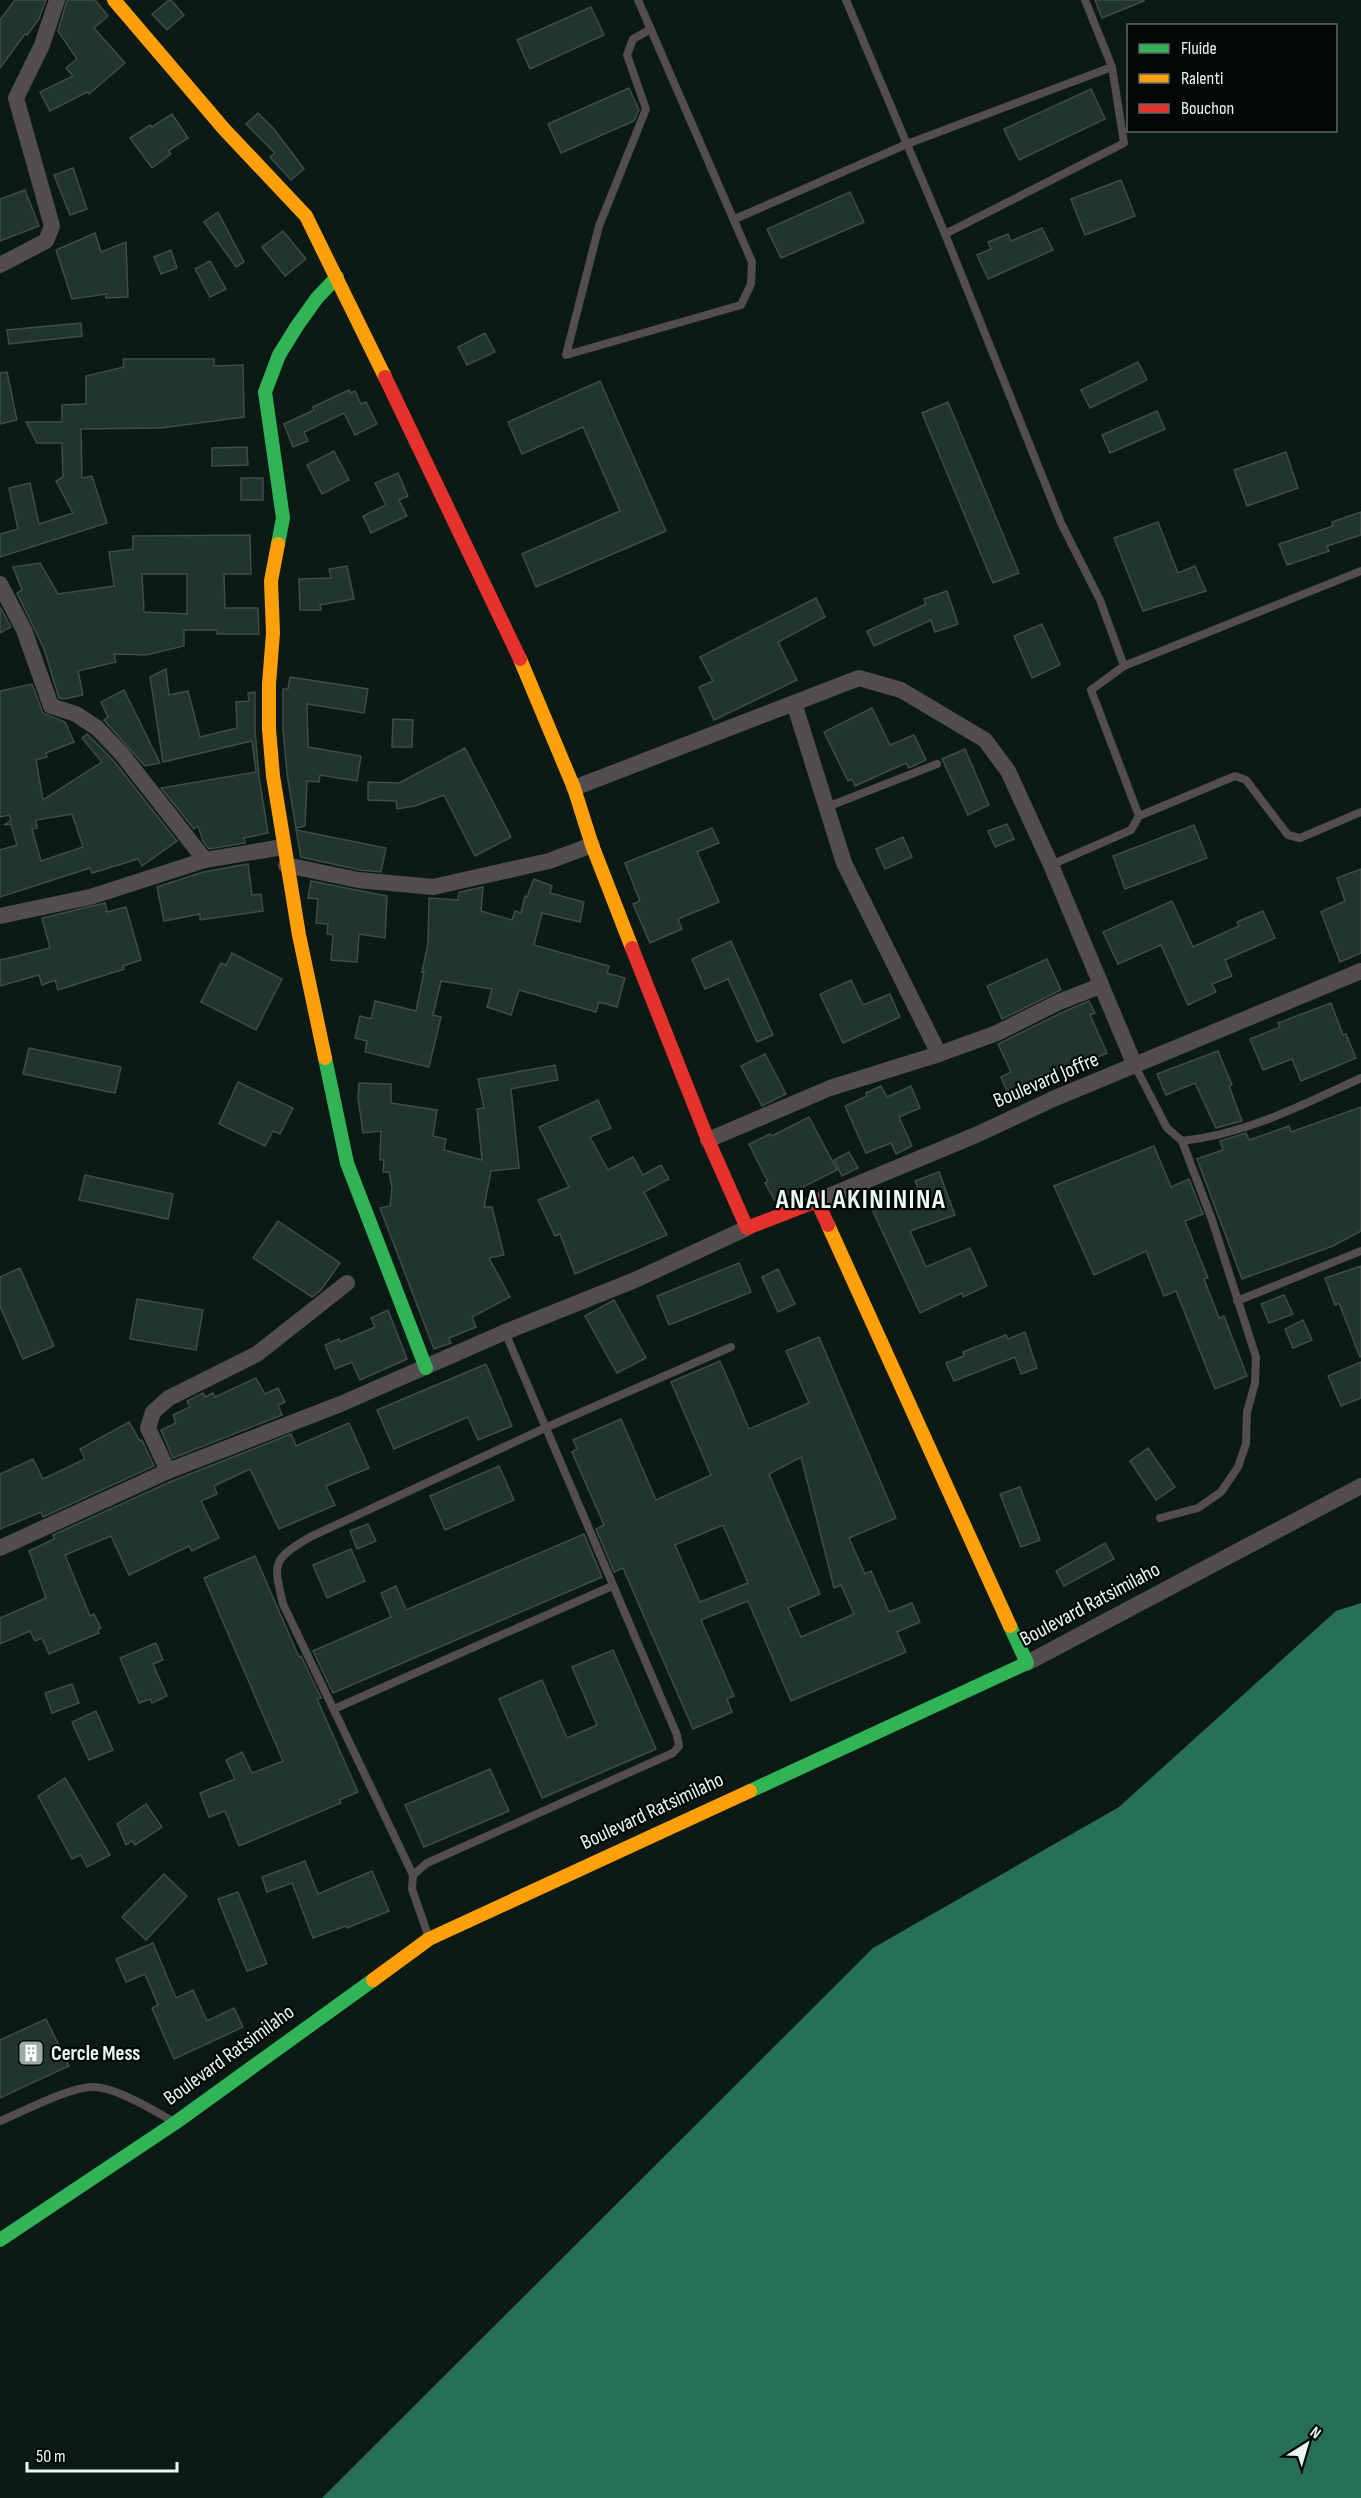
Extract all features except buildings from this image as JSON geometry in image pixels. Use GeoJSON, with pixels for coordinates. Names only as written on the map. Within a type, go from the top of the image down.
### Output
{"type":"FeatureCollection","features":[{"type":"Feature","properties":{"kind":"street"},"geometry":{"type":"LineString","coordinates":[[0,265],[46,241],[52,226],[16,98],[42,45],[57,0]]}},
{"type":"Feature","properties":{"kind":"street"},"geometry":{"type":"LineString","coordinates":[[0,1548],[168,1471],[426,1368],[505,1332],[635,1280],[747,1227],[708,1140],[592,844],[574,788],[515,646],[306,216],[224,129],[114,0]]}},
{"type":"Feature","properties":{"kind":"street"},"geometry":{"type":"LineString","coordinates":[[337,277],[317,298],[297,326],[279,355],[265,392],[273,462],[283,518],[271,581],[273,633],[269,684],[269,729],[273,776],[286,865],[347,1163],[426,1368]]}},
{"type":"Feature","properties":{"kind":"street"},"geometry":{"type":"LineString","coordinates":[[0,584],[24,630],[51,706],[76,714],[97,728],[121,753],[205,860]]}},
{"type":"Feature","properties":{"kind":"street"},"geometry":{"type":"LineString","coordinates":[[574,788],[859,678],[901,690],[985,740],[1008,771],[1051,865],[1134,1066]]}},
{"type":"Feature","properties":{"kind":"street"},"geometry":{"type":"LineString","coordinates":[[794,702],[844,863],[939,1054]]}},
{"type":"Feature","properties":{"kind":"street"},"geometry":{"type":"LineString","coordinates":[[286,865],[358,880],[433,887],[549,861],[592,844]]}},
{"type":"Feature","properties":{"kind":"street"},"geometry":{"type":"LineString","coordinates":[[0,916],[90,897],[205,860],[283,847]]}},
{"type":"Feature","properties":{"kind":"street","name":"Boulevard Joffre"},"geometry":{"type":"LineString","coordinates":[[747,1227],[817,1201],[976,1135],[1053,1099],[1361,971]]}},
{"type":"Feature","properties":{"kind":"street"},"geometry":{"type":"LineString","coordinates":[[708,1140],[830,1088],[939,1054],[997,1033],[1059,1002],[1100,986]]}},
{"type":"Feature","properties":{"kind":"street"},"geometry":{"type":"LineString","coordinates":[[817,1201],[1027,1663]]}},
{"type":"Feature","properties":{"kind":"street"},"geometry":{"type":"LineString","coordinates":[[168,1471],[148,1428],[153,1412],[169,1398],[257,1354],[347,1283]]}},
{"type":"Feature","properties":{"kind":"street","name":"Boulevard Ratsimilaho"},"geometry":{"type":"LineString","coordinates":[[0,2240],[175,2123],[429,1939],[1027,1663],[1361,1486]]}},
{"type":"Feature","properties":{"kind":"lane"},"geometry":{"type":"LineString","coordinates":[[638,0],[651,29],[735,219],[752,262],[751,285],[741,305],[566,356],[599,226],[646,109],[627,56],[633,39],[651,29]]}},
{"type":"Feature","properties":{"kind":"lane"},"geometry":{"type":"LineString","coordinates":[[846,0],[945,234],[1057,513],[1100,600],[1124,666]]}},
{"type":"Feature","properties":{"kind":"lane"},"geometry":{"type":"LineString","coordinates":[[945,234],[1125,143],[1112,67],[1085,0]]}},
{"type":"Feature","properties":{"kind":"lane"},"geometry":{"type":"LineString","coordinates":[[735,219],[907,144],[1112,67]]}},
{"type":"Feature","properties":{"kind":"lane"},"geometry":{"type":"LineString","coordinates":[[1139,816],[1091,690],[1124,666],[1361,571]]}},
{"type":"Feature","properties":{"kind":"lane"},"geometry":{"type":"LineString","coordinates":[[828,807],[937,764]]}},
{"type":"Feature","properties":{"kind":"lane"},"geometry":{"type":"LineString","coordinates":[[1051,865],[1131,830],[1139,816],[1235,776],[1246,780],[1288,835],[1300,838],[1361,812]]}},
{"type":"Feature","properties":{"kind":"lane"},"geometry":{"type":"LineString","coordinates":[[1134,1066],[1167,1128],[1182,1141],[1212,1220],[1256,1357],[1255,1383],[1247,1412],[1246,1444],[1238,1467],[1221,1492],[1198,1508],[1160,1518]]}},
{"type":"Feature","properties":{"kind":"lane"},"geometry":{"type":"LineString","coordinates":[[1182,1141],[1206,1138],[1275,1118],[1361,1078]]}},
{"type":"Feature","properties":{"kind":"lane"},"geometry":{"type":"LineString","coordinates":[[1237,1301],[1361,1251]]}},
{"type":"Feature","properties":{"kind":"lane"},"geometry":{"type":"LineString","coordinates":[[413,1875],[427,1863],[673,1753],[679,1746],[677,1735],[505,1332]]}},
{"type":"Feature","properties":{"kind":"lane"},"geometry":{"type":"LineString","coordinates":[[429,1939],[412,1889],[413,1875],[282,1604],[275,1573],[284,1553],[310,1537],[545,1428],[731,1347]]}},
{"type":"Feature","properties":{"kind":"lane"},"geometry":{"type":"LineString","coordinates":[[334,1709],[612,1586]]}},
{"type":"Feature","properties":{"kind":"lane"},"geometry":{"type":"LineString","coordinates":[[0,2121],[60,2096],[93,2086],[133,2098],[175,2123]]}},
{"type":"Feature","properties":{"kind":"shaded area"},"geometry":{"type":"Polygon","coordinates":[[[1361,1603],[1361,2498],[322,2498],[873,1948],[1119,1807],[1336,1611],[1361,1603]]]}},
{"type":"Feature","properties":{"kind":"traffic: fast"},"geometry":{"type":"LineString","coordinates":[[278,544],[283,518],[265,392],[279,355],[297,326],[317,298],[337,277]]}},
{"type":"Feature","properties":{"kind":"traffic: fast"},"geometry":{"type":"LineString","coordinates":[[325,1058],[347,1163],[426,1368]]}},
{"type":"Feature","properties":{"kind":"traffic: fast"},"geometry":{"type":"LineString","coordinates":[[750,1791],[1027,1663],[1010,1626]]}},
{"type":"Feature","properties":{"kind":"traffic: fast"},"geometry":{"type":"LineString","coordinates":[[0,2240],[175,2123],[373,1980]]}},
{"type":"Feature","properties":{"kind":"traffic: slow"},"geometry":{"type":"LineString","coordinates":[[114,0],[224,129],[306,216],[385,377]]}},
{"type":"Feature","properties":{"kind":"traffic: slow"},"geometry":{"type":"LineString","coordinates":[[278,544],[271,581],[273,633],[269,684],[269,729],[273,776],[299,935],[325,1058]]}},
{"type":"Feature","properties":{"kind":"traffic: slow"},"geometry":{"type":"LineString","coordinates":[[520,659],[574,788],[592,845],[632,948]]}},
{"type":"Feature","properties":{"kind":"traffic: slow"},"geometry":{"type":"LineString","coordinates":[[828,1225],[1010,1626]]}},
{"type":"Feature","properties":{"kind":"traffic: slow"},"geometry":{"type":"LineString","coordinates":[[373,1980],[429,1939],[750,1791]]}},
{"type":"Feature","properties":{"kind":"traffic: jam"},"geometry":{"type":"LineString","coordinates":[[385,377],[520,659]]}},
{"type":"Feature","properties":{"kind":"traffic: jam"},"geometry":{"type":"LineString","coordinates":[[632,948],[708,1140],[747,1228],[817,1201],[828,1225]]}},
{"type":"Feature","properties":{"kind":"place","name":"Cercle Mess"},"geometry":{"type":"Point","coordinates":[31,2053]}},
{"type":"Feature","properties":{"kind":"district","name":"ANALAKINININA"},"geometry":{"type":"Point","coordinates":[861,1200]}}]}
